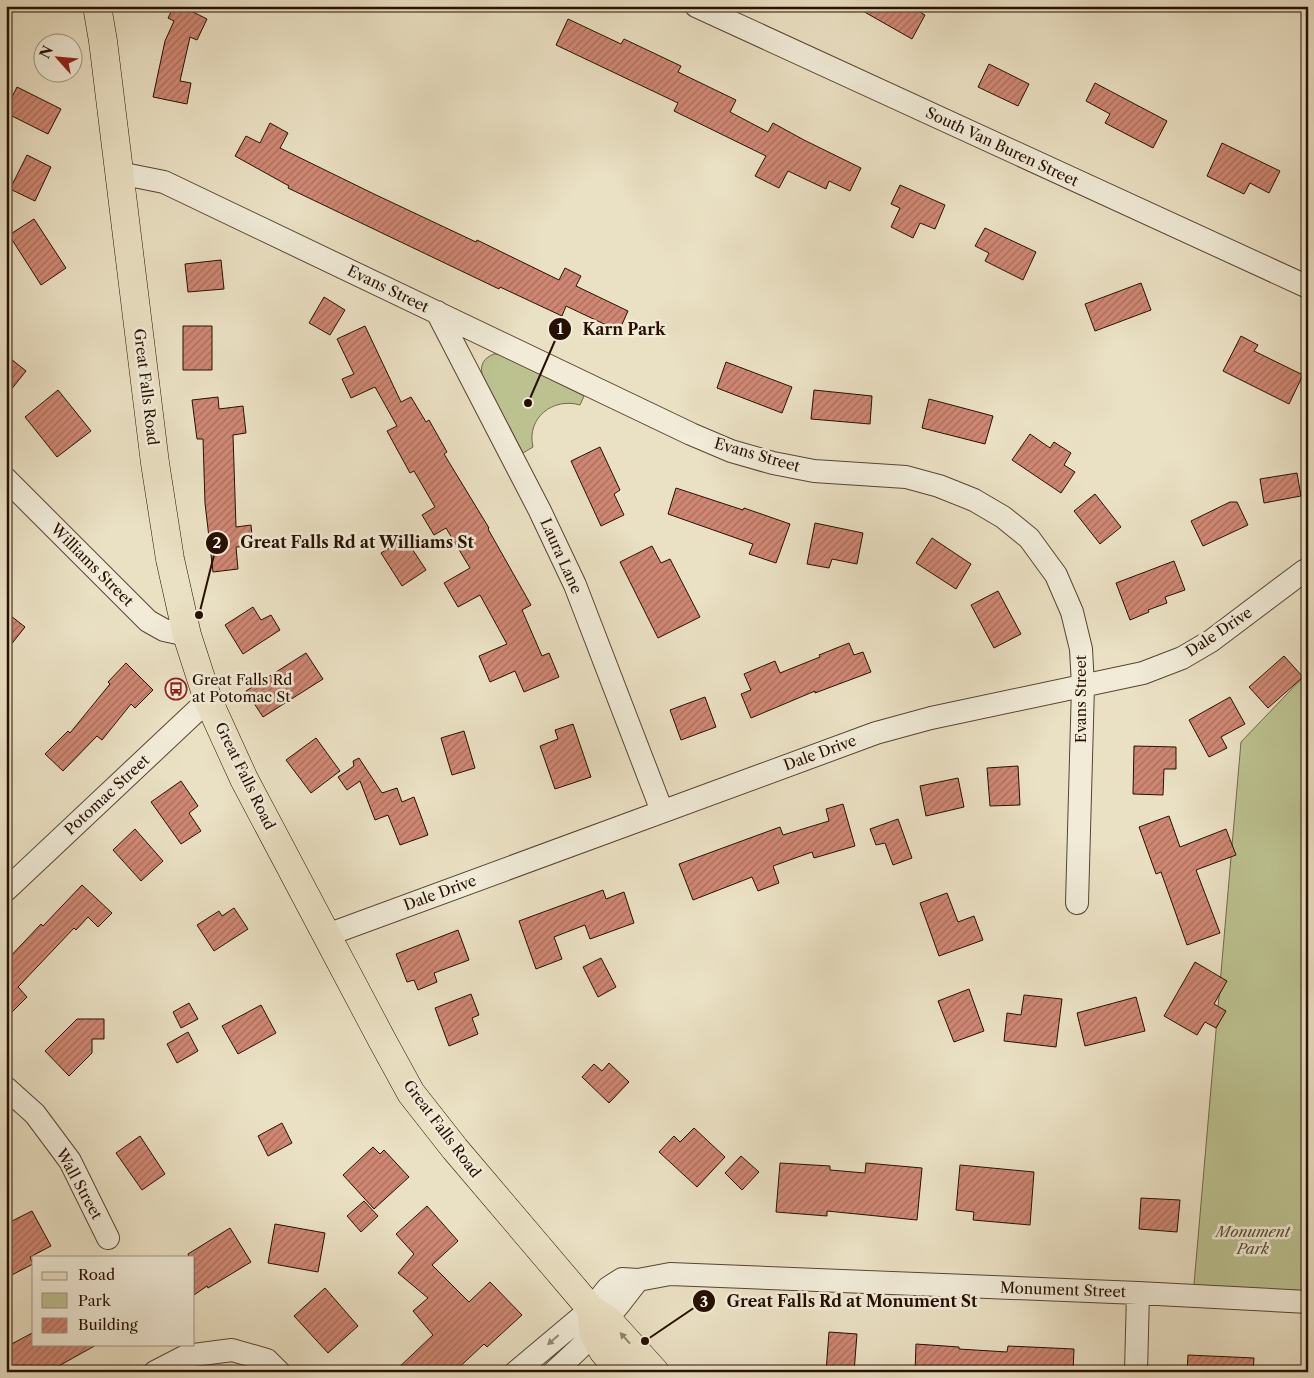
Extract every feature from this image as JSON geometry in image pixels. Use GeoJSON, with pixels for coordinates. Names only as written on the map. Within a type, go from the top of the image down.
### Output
{"type":"FeatureCollection","features":[{"type":"Feature","properties":{"kind":"main road","name":"Great Falls Road"},"geometry":{"type":"LineString","coordinates":[[97,6],[103,41],[155,463],[170,559],[188,635],[208,700],[244,779],[411,1093],[597,1320],[655,1372]]}},
{"type":"Feature","properties":{"kind":"main road","name":"Great Falls Road"},"geometry":{"type":"LineString","coordinates":[[597,1320],[603,1351],[621,1372]]}},
{"type":"Feature","properties":{"kind":"street","name":"South Van Buren Street"},"geometry":{"type":"LineString","coordinates":[[696,6],[1308,287]]}},
{"type":"Feature","properties":{"kind":"street","name":"Evans Street"},"geometry":{"type":"LineString","coordinates":[[119,173],[164,182],[691,434],[731,451],[773,463],[814,471],[906,478],[939,486],[974,500],[1003,517],[1029,538],[1056,575],[1072,612],[1081,649],[1083,686],[1077,903]]}},
{"type":"Feature","properties":{"kind":"street","name":"Laura Lane"},"geometry":{"type":"LineString","coordinates":[[437,312],[540,511],[575,585],[662,810]]}},
{"type":"Feature","properties":{"kind":"street","name":"Williams Street"},"geometry":{"type":"LineString","coordinates":[[6,479],[148,621],[164,630],[188,635]]}},
{"type":"Feature","properties":{"kind":"street","name":"Dale Drive"},"geometry":{"type":"LineString","coordinates":[[327,935],[662,810],[876,733],[931,718],[1143,673],[1182,658],[1211,642],[1304,571]]}},
{"type":"Feature","properties":{"kind":"street","name":"Potomac Street"},"geometry":{"type":"LineString","coordinates":[[6,890],[208,700]]}},
{"type":"Feature","properties":{"kind":"street","name":"Wall Street"},"geometry":{"type":"LineString","coordinates":[[6,1088],[35,1114],[70,1161],[108,1238]]}},
{"type":"Feature","properties":{"kind":"street","name":"Monument Street"},"geometry":{"type":"LineString","coordinates":[[597,1320],[608,1288],[622,1279],[638,1280],[670,1274],[1138,1293],[1308,1302]]}},
{"type":"Feature","properties":{"kind":"street"},"geometry":{"type":"LineString","coordinates":[[1136,1372],[1138,1293]]}},
{"type":"Feature","properties":{"kind":"street"},"geometry":{"type":"LineString","coordinates":[[516,1372],[597,1320]]}},
{"type":"Feature","properties":{"kind":"street"},"geometry":{"type":"LineString","coordinates":[[554,1372],[581,1349],[597,1320]]}},
{"type":"Feature","properties":{"kind":"street"},"geometry":{"type":"LineString","coordinates":[[155,1372],[186,1356],[232,1350],[267,1360],[279,1372]]}},
{"type":"Feature","properties":{"kind":"green space"},"geometry":{"type":"Polygon","coordinates":[[[494,354],[499,354],[584,396],[580,405],[560,404],[544,412],[534,427],[533,447],[523,453],[482,374],[483,362],[494,354]]]}},
{"type":"Feature","properties":{"kind":"green space","name":"Monument Park"},"geometry":{"type":"Polygon","coordinates":[[[1308,672],[1308,1302],[1193,1296],[1241,742],[1308,672]]]}},
{"type":"Feature","properties":{"kind":"building"},"geometry":{"type":"Polygon","coordinates":[[[174,6],[181,6],[207,19],[197,40],[190,37],[180,81],[191,83],[187,104],[153,97],[165,41],[174,21],[168,18],[174,6]]]}},
{"type":"Feature","properties":{"kind":"building"},"geometry":{"type":"Polygon","coordinates":[[[854,6],[909,6],[925,15],[912,39],[854,6]]]}},
{"type":"Feature","properties":{"kind":"building"},"geometry":{"type":"Polygon","coordinates":[[[568,19],[621,44],[624,39],[681,66],[678,72],[736,100],[730,112],[768,132],[773,123],[861,168],[850,191],[829,181],[826,189],[788,171],[779,188],[755,176],[766,156],[674,111],[678,103],[556,45],[568,19]]]}},
{"type":"Feature","properties":{"kind":"building"},"geometry":{"type":"Polygon","coordinates":[[[989,64],[1029,84],[1018,106],[978,87],[989,64]]]}},
{"type":"Feature","properties":{"kind":"building"},"geometry":{"type":"Polygon","coordinates":[[[1095,83],[1167,121],[1153,148],[1105,123],[1110,114],[1086,101],[1095,83]]]}},
{"type":"Feature","properties":{"kind":"building"},"geometry":{"type":"Polygon","coordinates":[[[17,87],[61,109],[48,134],[6,113],[6,109],[17,87]]]}},
{"type":"Feature","properties":{"kind":"building"},"geometry":{"type":"Polygon","coordinates":[[[270,123],[288,133],[280,148],[559,280],[565,268],[581,276],[576,286],[628,311],[619,331],[566,306],[562,316],[500,287],[499,289],[288,188],[289,186],[235,156],[246,136],[260,143],[270,123]]]}},
{"type":"Feature","properties":{"kind":"building"},"geometry":{"type":"Polygon","coordinates":[[[1222,143],[1280,171],[1269,193],[1250,183],[1244,194],[1207,176],[1222,143]]]}},
{"type":"Feature","properties":{"kind":"building"},"geometry":{"type":"Polygon","coordinates":[[[27,155],[51,167],[35,201],[10,189],[27,155]]]}},
{"type":"Feature","properties":{"kind":"building"},"geometry":{"type":"Polygon","coordinates":[[[900,185],[945,205],[935,229],[920,223],[913,238],[891,227],[900,208],[891,204],[900,185]]]}},
{"type":"Feature","properties":{"kind":"building"},"geometry":{"type":"Polygon","coordinates":[[[34,219],[66,268],[41,285],[9,235],[34,219]]]}},
{"type":"Feature","properties":{"kind":"building"},"geometry":{"type":"Polygon","coordinates":[[[985,228],[1036,252],[1023,280],[985,261],[989,253],[975,246],[985,228]]]}},
{"type":"Feature","properties":{"kind":"building"},"geometry":{"type":"Polygon","coordinates":[[[221,260],[224,289],[188,292],[185,264],[221,260]]]}},
{"type":"Feature","properties":{"kind":"building"},"geometry":{"type":"Polygon","coordinates":[[[1141,283],[1151,310],[1095,331],[1085,304],[1141,283]]]}},
{"type":"Feature","properties":{"kind":"building"},"geometry":{"type":"Polygon","coordinates":[[[324,297],[345,310],[330,335],[309,323],[324,297]]]}},
{"type":"Feature","properties":{"kind":"building"},"geometry":{"type":"Polygon","coordinates":[[[183,326],[212,326],[212,370],[183,370],[183,326]]]}},
{"type":"Feature","properties":{"kind":"building"},"geometry":{"type":"Polygon","coordinates":[[[365,326],[401,402],[411,397],[426,422],[429,420],[447,452],[444,454],[489,528],[531,605],[522,610],[542,656],[549,653],[559,677],[524,692],[515,671],[490,682],[479,656],[507,644],[480,595],[458,607],[444,583],[470,568],[446,528],[434,535],[422,515],[435,507],[414,471],[410,473],[387,431],[397,426],[375,387],[351,398],[342,379],[354,374],[337,339],[365,326]]]}},
{"type":"Feature","properties":{"kind":"building"},"geometry":{"type":"Polygon","coordinates":[[[1241,336],[1258,345],[1254,351],[1303,375],[1289,404],[1223,371],[1241,336]]]}},
{"type":"Feature","properties":{"kind":"building"},"geometry":{"type":"Polygon","coordinates":[[[6,355],[26,371],[6,396],[6,355]]]}},
{"type":"Feature","properties":{"kind":"building"},"geometry":{"type":"Polygon","coordinates":[[[726,362],[792,387],[782,413],[717,388],[726,362]]]}},
{"type":"Feature","properties":{"kind":"building"},"geometry":{"type":"Polygon","coordinates":[[[58,390],[91,431],[57,457],[25,417],[58,390]]]}},
{"type":"Feature","properties":{"kind":"building"},"geometry":{"type":"Polygon","coordinates":[[[814,390],[872,396],[870,424],[811,419],[814,390]]]}},
{"type":"Feature","properties":{"kind":"building"},"geometry":{"type":"Polygon","coordinates":[[[218,397],[219,409],[243,406],[246,433],[233,435],[236,527],[251,525],[253,546],[236,547],[238,569],[213,572],[205,503],[203,439],[197,439],[192,400],[218,397]]]}},
{"type":"Feature","properties":{"kind":"building"},"geometry":{"type":"Polygon","coordinates":[[[929,399],[993,416],[985,444],[922,428],[929,399]]]}},
{"type":"Feature","properties":{"kind":"building"},"geometry":{"type":"Polygon","coordinates":[[[1030,434],[1050,448],[1054,442],[1071,453],[1064,465],[1075,472],[1061,493],[1012,460],[1030,434]]]}},
{"type":"Feature","properties":{"kind":"building"},"geometry":{"type":"Polygon","coordinates":[[[600,447],[620,490],[614,494],[624,515],[601,526],[571,461],[600,447]]]}},
{"type":"Feature","properties":{"kind":"building"},"geometry":{"type":"Polygon","coordinates":[[[1297,473],[1301,496],[1264,503],[1260,479],[1297,473]]]}},
{"type":"Feature","properties":{"kind":"building"},"geometry":{"type":"Polygon","coordinates":[[[676,488],[790,524],[776,563],[749,554],[753,544],[668,514],[676,488]]]}},
{"type":"Feature","properties":{"kind":"building"},"geometry":{"type":"Polygon","coordinates":[[[1095,494],[1121,527],[1100,544],[1074,511],[1095,494]]]}},
{"type":"Feature","properties":{"kind":"building"},"geometry":{"type":"Polygon","coordinates":[[[1230,502],[1237,502],[1248,525],[1203,546],[1191,521],[1230,502]]]}},
{"type":"Feature","properties":{"kind":"building"},"geometry":{"type":"Polygon","coordinates":[[[815,523],[863,533],[857,564],[832,559],[829,568],[807,564],[815,523]]]}},
{"type":"Feature","properties":{"kind":"building"},"geometry":{"type":"Polygon","coordinates":[[[405,538],[426,570],[402,586],[381,553],[405,538]]]}},
{"type":"Feature","properties":{"kind":"building"},"geometry":{"type":"Polygon","coordinates":[[[932,538],[971,564],[956,589],[916,563],[932,538]]]}},
{"type":"Feature","properties":{"kind":"building"},"geometry":{"type":"Polygon","coordinates":[[[652,546],[661,563],[670,559],[700,617],[658,638],[620,562],[652,546]]]}},
{"type":"Feature","properties":{"kind":"building"},"geometry":{"type":"Polygon","coordinates":[[[1174,561],[1185,590],[1165,597],[1167,603],[1148,610],[1149,612],[1130,620],[1116,583],[1174,561]]]}},
{"type":"Feature","properties":{"kind":"building"},"geometry":{"type":"Polygon","coordinates":[[[998,591],[1021,634],[994,648],[971,605],[998,591]]]}},
{"type":"Feature","properties":{"kind":"building"},"geometry":{"type":"Polygon","coordinates":[[[253,607],[261,620],[271,615],[280,630],[243,654],[225,625],[253,607]]]}},
{"type":"Feature","properties":{"kind":"building"},"geometry":{"type":"Polygon","coordinates":[[[6,612],[25,627],[6,651],[6,612]]]}},
{"type":"Feature","properties":{"kind":"building"},"geometry":{"type":"Polygon","coordinates":[[[849,643],[854,655],[863,652],[871,672],[815,693],[815,691],[751,718],[741,694],[751,690],[744,674],[775,661],[780,673],[849,643]]]}},
{"type":"Feature","properties":{"kind":"building"},"geometry":{"type":"Polygon","coordinates":[[[306,653],[323,679],[263,717],[246,691],[306,653]]]}},
{"type":"Feature","properties":{"kind":"building"},"geometry":{"type":"Polygon","coordinates":[[[1284,656],[1303,677],[1268,708],[1249,687],[1284,656]]]}},
{"type":"Feature","properties":{"kind":"building"},"geometry":{"type":"Polygon","coordinates":[[[126,663],[153,690],[135,708],[131,704],[102,740],[97,736],[63,771],[45,754],[68,731],[70,733],[110,684],[108,682],[126,663]]]}},
{"type":"Feature","properties":{"kind":"building"},"geometry":{"type":"Polygon","coordinates":[[[705,697],[716,727],[681,740],[670,710],[705,697]]]}},
{"type":"Feature","properties":{"kind":"building"},"geometry":{"type":"Polygon","coordinates":[[[1230,697],[1245,724],[1221,737],[1227,748],[1209,757],[1189,720],[1230,697]]]}},
{"type":"Feature","properties":{"kind":"building"},"geometry":{"type":"Polygon","coordinates":[[[573,724],[591,777],[555,789],[540,746],[558,739],[555,730],[573,724]]]}},
{"type":"Feature","properties":{"kind":"building"},"geometry":{"type":"Polygon","coordinates":[[[464,731],[475,768],[452,775],[441,738],[464,731]]]}},
{"type":"Feature","properties":{"kind":"building"},"geometry":{"type":"Polygon","coordinates":[[[316,738],[340,771],[311,793],[286,760],[316,738]]]}},
{"type":"Feature","properties":{"kind":"building"},"geometry":{"type":"Polygon","coordinates":[[[1134,746],[1176,747],[1176,769],[1164,769],[1163,795],[1133,794],[1134,746]]]}},
{"type":"Feature","properties":{"kind":"building"},"geometry":{"type":"Polygon","coordinates":[[[359,758],[382,793],[397,788],[402,802],[414,797],[428,835],[400,845],[388,815],[375,820],[360,781],[347,790],[338,777],[354,766],[353,761],[359,758]]]}},
{"type":"Feature","properties":{"kind":"building"},"geometry":{"type":"Polygon","coordinates":[[[1018,766],[1020,805],[990,806],[987,768],[1018,766]]]}},
{"type":"Feature","properties":{"kind":"building"},"geometry":{"type":"Polygon","coordinates":[[[958,778],[964,807],[926,816],[920,786],[958,778]]]}},
{"type":"Feature","properties":{"kind":"building"},"geometry":{"type":"Polygon","coordinates":[[[181,781],[198,806],[189,813],[201,831],[181,844],[151,802],[181,781]]]}},
{"type":"Feature","properties":{"kind":"building"},"geometry":{"type":"Polygon","coordinates":[[[843,804],[855,846],[814,858],[812,852],[773,866],[779,883],[758,891],[752,877],[693,900],[679,864],[780,827],[783,835],[829,821],[826,809],[843,804]]]}},
{"type":"Feature","properties":{"kind":"building"},"geometry":{"type":"Polygon","coordinates":[[[1169,816],[1180,847],[1226,829],[1236,855],[1196,870],[1220,933],[1187,945],[1161,872],[1156,874],[1139,827],[1169,816]]]}},
{"type":"Feature","properties":{"kind":"building"},"geometry":{"type":"Polygon","coordinates":[[[898,819],[912,858],[893,865],[885,843],[876,845],[870,829],[898,819]]]}},
{"type":"Feature","properties":{"kind":"building"},"geometry":{"type":"Polygon","coordinates":[[[135,829],[163,861],[141,881],[113,850],[135,829]]]}},
{"type":"Feature","properties":{"kind":"building"},"geometry":{"type":"Polygon","coordinates":[[[82,885],[112,913],[98,927],[88,917],[76,930],[74,928],[18,987],[27,997],[6,1018],[6,961],[82,885]]]}},
{"type":"Feature","properties":{"kind":"building"},"geometry":{"type":"Polygon","coordinates":[[[603,890],[606,899],[624,892],[634,923],[590,939],[585,925],[554,937],[562,959],[536,969],[519,921],[603,890]]]}},
{"type":"Feature","properties":{"kind":"building"},"geometry":{"type":"Polygon","coordinates":[[[947,893],[958,922],[974,916],[983,940],[939,956],[920,903],[947,893]]]}},
{"type":"Feature","properties":{"kind":"building"},"geometry":{"type":"Polygon","coordinates":[[[234,908],[248,929],[214,951],[197,925],[219,911],[222,916],[234,908]]]}},
{"type":"Feature","properties":{"kind":"building"},"geometry":{"type":"Polygon","coordinates":[[[458,930],[469,960],[434,973],[437,982],[418,990],[414,980],[407,982],[396,954],[458,930]]]}},
{"type":"Feature","properties":{"kind":"building"},"geometry":{"type":"Polygon","coordinates":[[[601,958],[616,987],[598,997],[583,967],[601,958]]]}},
{"type":"Feature","properties":{"kind":"building"},"geometry":{"type":"Polygon","coordinates":[[[1195,962],[1227,981],[1214,1004],[1226,1011],[1216,1028],[1205,1022],[1197,1035],[1164,1016],[1195,962]]]}},
{"type":"Feature","properties":{"kind":"building"},"geometry":{"type":"Polygon","coordinates":[[[969,989],[984,1031],[954,1042],[938,1001],[969,989]]]}},
{"type":"Feature","properties":{"kind":"building"},"geometry":{"type":"Polygon","coordinates":[[[471,994],[479,1015],[472,1018],[478,1034],[449,1046],[435,1008],[471,994]]]}},
{"type":"Feature","properties":{"kind":"building"},"geometry":{"type":"Polygon","coordinates":[[[1024,995],[1062,999],[1056,1047],[1004,1041],[1007,1013],[1021,1015],[1024,995]]]}},
{"type":"Feature","properties":{"kind":"building"},"geometry":{"type":"Polygon","coordinates":[[[1136,997],[1145,1031],[1085,1046],[1077,1013],[1136,997]]]}},
{"type":"Feature","properties":{"kind":"building"},"geometry":{"type":"Polygon","coordinates":[[[189,1003],[198,1019],[181,1028],[173,1012],[189,1003]]]}},
{"type":"Feature","properties":{"kind":"building"},"geometry":{"type":"Polygon","coordinates":[[[261,1005],[276,1033],[238,1054],[222,1026],[261,1005]]]}},
{"type":"Feature","properties":{"kind":"building"},"geometry":{"type":"Polygon","coordinates":[[[77,1019],[104,1019],[104,1039],[92,1039],[92,1053],[69,1076],[45,1051],[77,1019]]]}},
{"type":"Feature","properties":{"kind":"building"},"geometry":{"type":"Polygon","coordinates":[[[188,1032],[198,1051],[177,1063],[167,1044],[188,1032]]]}},
{"type":"Feature","properties":{"kind":"building"},"geometry":{"type":"Polygon","coordinates":[[[609,1063],[629,1082],[609,1103],[582,1077],[594,1064],[602,1071],[609,1063]]]}},
{"type":"Feature","properties":{"kind":"building"},"geometry":{"type":"Polygon","coordinates":[[[282,1123],[292,1143],[268,1156],[258,1136],[282,1123]]]}},
{"type":"Feature","properties":{"kind":"building"},"geometry":{"type":"Polygon","coordinates":[[[694,1128],[725,1157],[697,1187],[659,1152],[674,1136],[680,1142],[694,1128]]]}},
{"type":"Feature","properties":{"kind":"building"},"geometry":{"type":"Polygon","coordinates":[[[140,1136],[165,1174],[142,1190],[116,1153],[140,1136]]]}},
{"type":"Feature","properties":{"kind":"building"},"geometry":{"type":"Polygon","coordinates":[[[373,1147],[380,1154],[384,1150],[409,1177],[374,1209],[343,1175],[373,1147]]]}},
{"type":"Feature","properties":{"kind":"building"},"geometry":{"type":"Polygon","coordinates":[[[741,1156],[759,1172],[742,1190],[725,1173],[741,1156]]]}},
{"type":"Feature","properties":{"kind":"building"},"geometry":{"type":"Polygon","coordinates":[[[780,1163],[830,1166],[830,1170],[865,1173],[866,1163],[922,1168],[917,1220],[827,1211],[827,1216],[776,1212],[780,1163]]]}},
{"type":"Feature","properties":{"kind":"building"},"geometry":{"type":"Polygon","coordinates":[[[960,1165],[1034,1172],[1030,1225],[973,1220],[974,1212],[956,1210],[960,1165]]]}},
{"type":"Feature","properties":{"kind":"building"},"geometry":{"type":"Polygon","coordinates":[[[1141,1198],[1180,1200],[1177,1232],[1139,1229],[1141,1198]]]}},
{"type":"Feature","properties":{"kind":"building"},"geometry":{"type":"Polygon","coordinates":[[[364,1201],[378,1216],[361,1232],[347,1216],[364,1201]]]}},
{"type":"Feature","properties":{"kind":"building"},"geometry":{"type":"Polygon","coordinates":[[[427,1206],[458,1241],[432,1265],[469,1302],[490,1282],[522,1315],[487,1347],[484,1344],[454,1372],[394,1372],[433,1335],[413,1311],[428,1298],[398,1273],[414,1254],[396,1234],[427,1206]]]}},
{"type":"Feature","properties":{"kind":"building"},"geometry":{"type":"Polygon","coordinates":[[[32,1211],[51,1246],[30,1257],[32,1265],[6,1278],[6,1224],[32,1211]]]}},
{"type":"Feature","properties":{"kind":"building"},"geometry":{"type":"Polygon","coordinates":[[[275,1224],[325,1233],[318,1272],[268,1263],[275,1224]]]}},
{"type":"Feature","properties":{"kind":"building"},"geometry":{"type":"Polygon","coordinates":[[[230,1228],[251,1262],[195,1294],[195,1256],[189,1256],[188,1254],[230,1228]]]}},
{"type":"Feature","properties":{"kind":"building"},"geometry":{"type":"Polygon","coordinates":[[[325,1288],[358,1326],[328,1353],[294,1316],[325,1288]]]}},
{"type":"Feature","properties":{"kind":"building"},"geometry":{"type":"Polygon","coordinates":[[[829,1332],[857,1334],[854,1372],[826,1372],[829,1332]]]}},
{"type":"Feature","properties":{"kind":"building"},"geometry":{"type":"Polygon","coordinates":[[[32,1333],[32,1346],[94,1346],[48,1372],[6,1372],[6,1347],[32,1333]]]}},
{"type":"Feature","properties":{"kind":"building"},"geometry":{"type":"Polygon","coordinates":[[[916,1344],[1007,1352],[1008,1346],[1074,1349],[1073,1372],[915,1372],[916,1344]]]}},
{"type":"Feature","properties":{"kind":"building"},"geometry":{"type":"Polygon","coordinates":[[[1188,1355],[1254,1358],[1253,1372],[1187,1372],[1188,1355]]]}},
{"type":"Feature","properties":{"kind":"place","name":"Karn Park"},"geometry":{"type":"Point","coordinates":[528,403]}},
{"type":"Feature","properties":{"kind":"place","name":"Great Falls Rd at Williams St"},"geometry":{"type":"Point","coordinates":[199,615]}},
{"type":"Feature","properties":{"kind":"place","name":"Great Falls Rd at Potomac St"},"geometry":{"type":"Point","coordinates":[176,689]}},
{"type":"Feature","properties":{"kind":"place","name":"Great Falls Rd at Monument St"},"geometry":{"type":"Point","coordinates":[645,1341]}}]}
